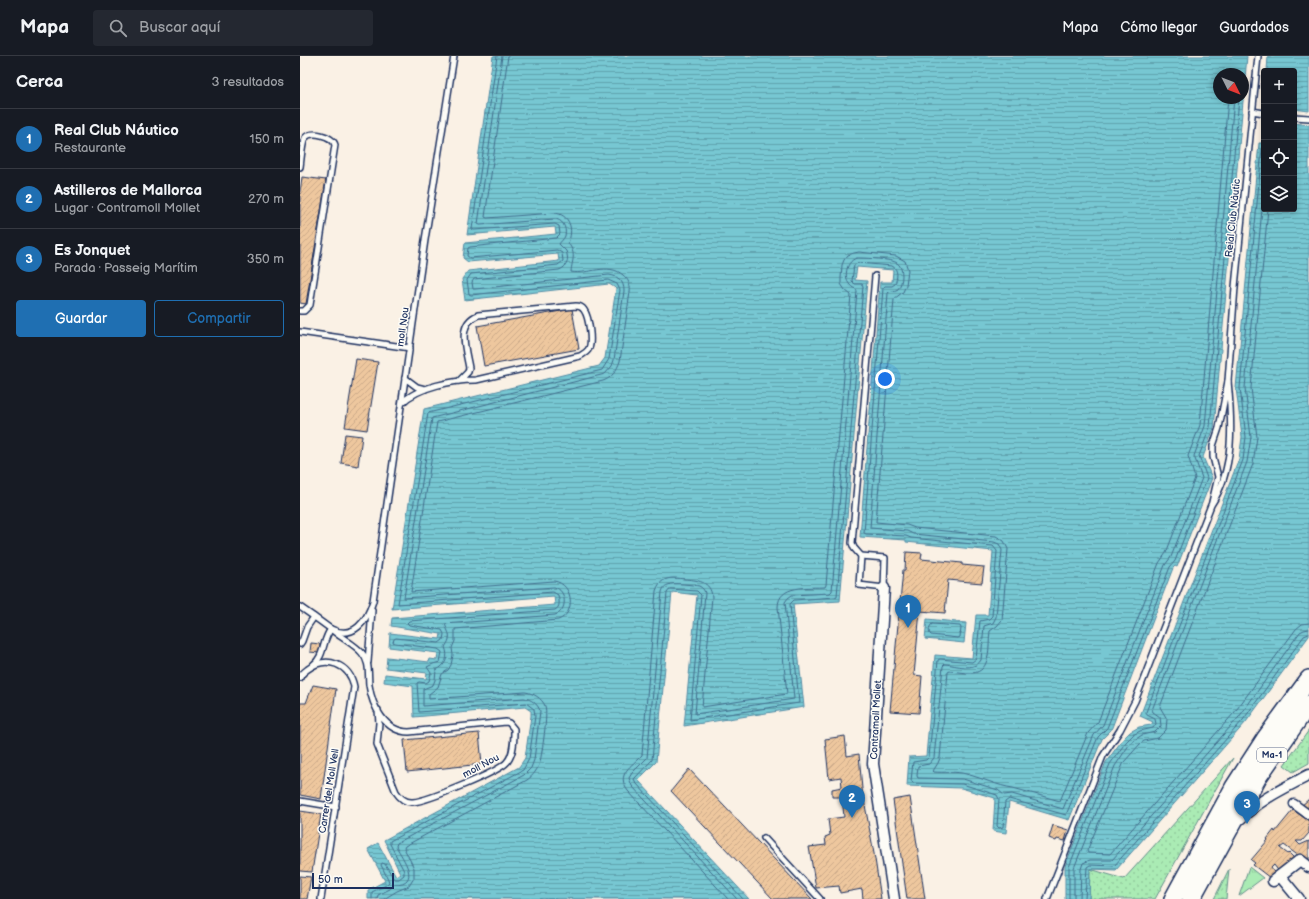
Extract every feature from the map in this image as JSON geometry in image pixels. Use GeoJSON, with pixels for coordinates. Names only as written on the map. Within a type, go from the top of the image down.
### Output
{"type":"FeatureCollection","features":[{"type":"Feature","properties":{"kind":"highway","name":"Ma-1"},"geometry":{"type":"LineString","coordinates":[[1174,899],[1238,781],[1265,739],[1309,679]]}},
{"type":"Feature","properties":{"kind":"highway","name":"Ma-1"},"geometry":{"type":"LineString","coordinates":[[1191,899],[1265,766],[1309,704]]}},
{"type":"Feature","properties":{"kind":"street","name":"Contramoll Mollet"},"geometry":{"type":"LineString","coordinates":[[884,588],[873,764],[894,899]]}},
{"type":"Feature","properties":{"kind":"street"},"geometry":{"type":"LineString","coordinates":[[1227,832],[1247,812],[1260,802],[1276,791],[1309,775]]}},
{"type":"Feature","properties":{"kind":"street"},"geometry":{"type":"LineString","coordinates":[[1294,804],[1309,815]]}},
{"type":"Feature","properties":{"kind":"street"},"geometry":{"type":"LineString","coordinates":[[1299,899],[1276,878],[1300,860],[1309,867]]}},
{"type":"Feature","properties":{"kind":"lane","name":"moll Nou"},"geometry":{"type":"LineString","coordinates":[[378,710],[379,723],[377,744],[396,792],[405,801],[415,802],[463,785],[504,765],[511,755],[514,729],[509,723],[506,722],[404,732],[388,725],[371,696],[368,665],[373,601],[425,240],[454,56]]}},
{"type":"Feature","properties":{"kind":"lane","name":"Reial Club Nàutic"},"geometry":{"type":"LineString","coordinates":[[1228,381],[1235,286],[1258,56]]}},
{"type":"Feature","properties":{"kind":"lane"},"geometry":{"type":"LineString","coordinates":[[1252,111],[1261,112]]}},
{"type":"Feature","properties":{"kind":"lane"},"geometry":{"type":"LineString","coordinates":[[1297,116],[1309,118]]}},
{"type":"Feature","properties":{"kind":"lane"},"geometry":{"type":"LineString","coordinates":[[300,167],[304,140],[308,136],[313,134],[329,137],[334,140],[335,145],[310,305],[304,311],[300,311]]}},
{"type":"Feature","properties":{"kind":"lane"},"geometry":{"type":"LineString","coordinates":[[874,276],[852,543],[861,556],[859,585],[884,588]]}},
{"type":"Feature","properties":{"kind":"lane"},"geometry":{"type":"LineString","coordinates":[[402,404],[412,395],[426,389],[459,381],[476,380],[580,356],[585,353],[590,346],[591,340],[585,311],[580,306],[576,306],[478,315],[473,317],[466,324],[464,334],[469,368],[468,372],[459,381]]}},
{"type":"Feature","properties":{"kind":"lane"},"geometry":{"type":"LineString","coordinates":[[300,332],[410,348]]}},
{"type":"Feature","properties":{"kind":"lane"},"geometry":{"type":"LineString","coordinates":[[406,378],[417,387],[426,389]]}},
{"type":"Feature","properties":{"kind":"lane"},"geometry":{"type":"LineString","coordinates":[[1047,899],[1103,756],[1120,730],[1135,701],[1211,505],[1218,477],[1213,457],[1213,446],[1220,422],[1228,381]]}},
{"type":"Feature","properties":{"kind":"lane"},"geometry":{"type":"LineString","coordinates":[[1211,505],[1217,497],[1223,480],[1230,450],[1230,397],[1228,381]]}},
{"type":"Feature","properties":{"kind":"lane","name":"Contramoll Mollet"},"geometry":{"type":"LineString","coordinates":[[861,556],[885,558],[884,588]]}},
{"type":"Feature","properties":{"kind":"lane","name":"moll Nou"},"geometry":{"type":"LineString","coordinates":[[331,629],[341,632],[357,628],[367,618],[373,601]]}},
{"type":"Feature","properties":{"kind":"lane"},"geometry":{"type":"LineString","coordinates":[[300,606],[331,629],[325,638],[320,658],[300,675]]}},
{"type":"Feature","properties":{"kind":"lane"},"geometry":{"type":"LineString","coordinates":[[300,644],[307,627],[314,617]]}},
{"type":"Feature","properties":{"kind":"lane","name":"moll Nou"},"geometry":{"type":"LineString","coordinates":[[331,629],[361,652],[366,658],[368,665]]}},
{"type":"Feature","properties":{"kind":"lane","name":"Carrer del Moll Vell"},"geometry":{"type":"LineString","coordinates":[[311,667],[322,663],[336,664],[348,672],[353,678],[354,686],[321,899]]}},
{"type":"Feature","properties":{"kind":"lane"},"geometry":{"type":"LineString","coordinates":[[300,801],[336,807]]}},
{"type":"Feature","properties":{"kind":"lane"},"geometry":{"type":"LineString","coordinates":[[764,838],[820,899]]}},
{"type":"Feature","properties":{"kind":"green space"},"geometry":{"type":"Polygon","coordinates":[[[1309,730],[1309,763],[1293,772],[1284,765],[1309,730]]]}},
{"type":"Feature","properties":{"kind":"green space"},"geometry":{"type":"Polygon","coordinates":[[[1233,758],[1155,899],[1089,899],[1090,869],[1124,879],[1233,758]]]}},
{"type":"Feature","properties":{"kind":"green space"},"geometry":{"type":"Polygon","coordinates":[[[1249,867],[1263,878],[1239,896],[1249,867]]]}},
{"type":"Feature","properties":{"kind":"green space"},"geometry":{"type":"Polygon","coordinates":[[[1229,869],[1226,899],[1214,899],[1229,869]]]}},
{"type":"Feature","properties":{"kind":"water"},"geometry":{"type":"Polygon","coordinates":[[[493,56],[1247,56],[1246,68],[1213,68],[1213,104],[1243,104],[1214,428],[1203,457],[1212,478],[1177,567],[1175,566],[1173,568],[1111,730],[1102,739],[1069,820],[1009,802],[1006,833],[993,831],[995,798],[961,788],[907,786],[909,757],[926,756],[935,655],[972,658],[976,615],[988,615],[993,551],[906,542],[906,540],[860,537],[880,282],[892,282],[893,270],[857,267],[855,280],[867,281],[840,601],[793,604],[804,707],[684,726],[697,595],[672,592],[656,762],[638,780],[749,899],[368,899],[368,890],[385,881],[368,849],[378,843],[396,876],[400,873],[384,840],[519,767],[525,758],[531,711],[525,707],[414,717],[413,686],[384,682],[385,674],[426,679],[427,673],[386,668],[387,657],[429,662],[430,659],[437,660],[438,653],[389,647],[390,633],[440,639],[441,634],[391,626],[392,618],[555,605],[554,596],[392,609],[424,409],[599,366],[605,358],[616,289],[609,284],[465,300],[462,279],[468,271],[559,261],[558,254],[468,262],[463,258],[465,243],[556,234],[555,227],[467,235],[493,56]]]}},
{"type":"Feature","properties":{"kind":"water"},"geometry":{"type":"Polygon","coordinates":[[[1268,56],[1309,56],[1309,111],[1297,109],[1297,68],[1267,68],[1268,56]]]}},
{"type":"Feature","properties":{"kind":"water"},"geometry":{"type":"Polygon","coordinates":[[[1297,123],[1309,125],[1309,636],[1246,722],[1116,870],[1090,869],[1089,899],[1065,899],[1065,866],[1106,762],[1130,732],[1139,727],[1151,725],[1153,722],[1140,716],[1239,459],[1242,437],[1236,388],[1259,143],[1261,143],[1261,212],[1297,212],[1297,123]]]}},
{"type":"Feature","properties":{"kind":"water"},"geometry":{"type":"Polygon","coordinates":[[[927,619],[966,623],[964,643],[925,639],[927,619]]]}},
{"type":"Feature","properties":{"kind":"building"},"geometry":{"type":"Polygon","coordinates":[[[302,177],[326,180],[306,304],[300,303],[300,192],[302,177]]]}},
{"type":"Feature","properties":{"kind":"building"},"geometry":{"type":"Polygon","coordinates":[[[572,309],[579,349],[484,366],[477,326],[572,309]]]}},
{"type":"Feature","properties":{"kind":"building"},"geometry":{"type":"Polygon","coordinates":[[[356,359],[378,362],[367,430],[345,427],[356,359]]]}},
{"type":"Feature","properties":{"kind":"building"},"geometry":{"type":"Polygon","coordinates":[[[345,434],[362,436],[358,466],[341,463],[345,434]]]}},
{"type":"Feature","properties":{"kind":"building"},"geometry":{"type":"Polygon","coordinates":[[[906,552],[922,553],[921,559],[984,567],[982,583],[948,580],[945,613],[920,611],[914,675],[922,676],[919,713],[890,711],[906,552]]]}},
{"type":"Feature","properties":{"kind":"building"},"geometry":{"type":"Polygon","coordinates":[[[311,643],[320,644],[319,653],[310,652],[311,643]]]}},
{"type":"Feature","properties":{"kind":"building"},"geometry":{"type":"Polygon","coordinates":[[[313,685],[336,689],[321,799],[300,795],[300,703],[306,703],[313,685]]]}},
{"type":"Feature","properties":{"kind":"building"},"geometry":{"type":"Polygon","coordinates":[[[479,733],[482,764],[407,772],[404,740],[479,733]]]}},
{"type":"Feature","properties":{"kind":"building"},"geometry":{"type":"Polygon","coordinates":[[[845,736],[847,756],[859,754],[862,789],[881,899],[863,899],[862,889],[840,893],[839,886],[816,888],[809,847],[826,845],[825,837],[830,835],[828,819],[844,817],[842,797],[832,797],[832,789],[842,787],[841,777],[829,779],[825,739],[845,736]]]}},
{"type":"Feature","properties":{"kind":"building"},"geometry":{"type":"Polygon","coordinates":[[[689,769],[812,899],[773,899],[671,791],[689,769]]]}},
{"type":"Feature","properties":{"kind":"building"},"geometry":{"type":"Polygon","coordinates":[[[910,797],[925,899],[907,899],[893,800],[910,797]]]}},
{"type":"Feature","properties":{"kind":"building"},"geometry":{"type":"Polygon","coordinates":[[[1309,799],[1309,812],[1301,806],[1309,799]]]}},
{"type":"Feature","properties":{"kind":"building"},"geometry":{"type":"Polygon","coordinates":[[[1293,810],[1309,821],[1309,833],[1302,841],[1296,841],[1300,845],[1309,841],[1309,863],[1284,845],[1280,848],[1288,854],[1289,853],[1296,860],[1280,873],[1274,865],[1271,868],[1276,875],[1270,878],[1253,865],[1255,863],[1251,860],[1268,840],[1267,839],[1274,830],[1275,832],[1293,810]]]}},
{"type":"Feature","properties":{"kind":"building"},"geometry":{"type":"Polygon","coordinates":[[[300,811],[321,814],[312,872],[300,871],[300,811]]]}},
{"type":"Feature","properties":{"kind":"building"},"geometry":{"type":"Polygon","coordinates":[[[1053,825],[1068,830],[1065,841],[1057,839],[1056,841],[1049,838],[1053,825]]]}},
{"type":"Feature","properties":{"kind":"building"},"geometry":{"type":"Polygon","coordinates":[[[300,876],[311,877],[307,899],[300,899],[300,876]]]}},
{"type":"Feature","properties":{"kind":"place","name":"Real Club Náutico"},"geometry":{"type":"Point","coordinates":[908,628]}},
{"type":"Feature","properties":{"kind":"place","name":"Astilleros de Mallorca"},"geometry":{"type":"Point","coordinates":[852,818]}},
{"type":"Feature","properties":{"kind":"place","name":"Es Jonquet"},"geometry":{"type":"Point","coordinates":[1247,824]}}]}
